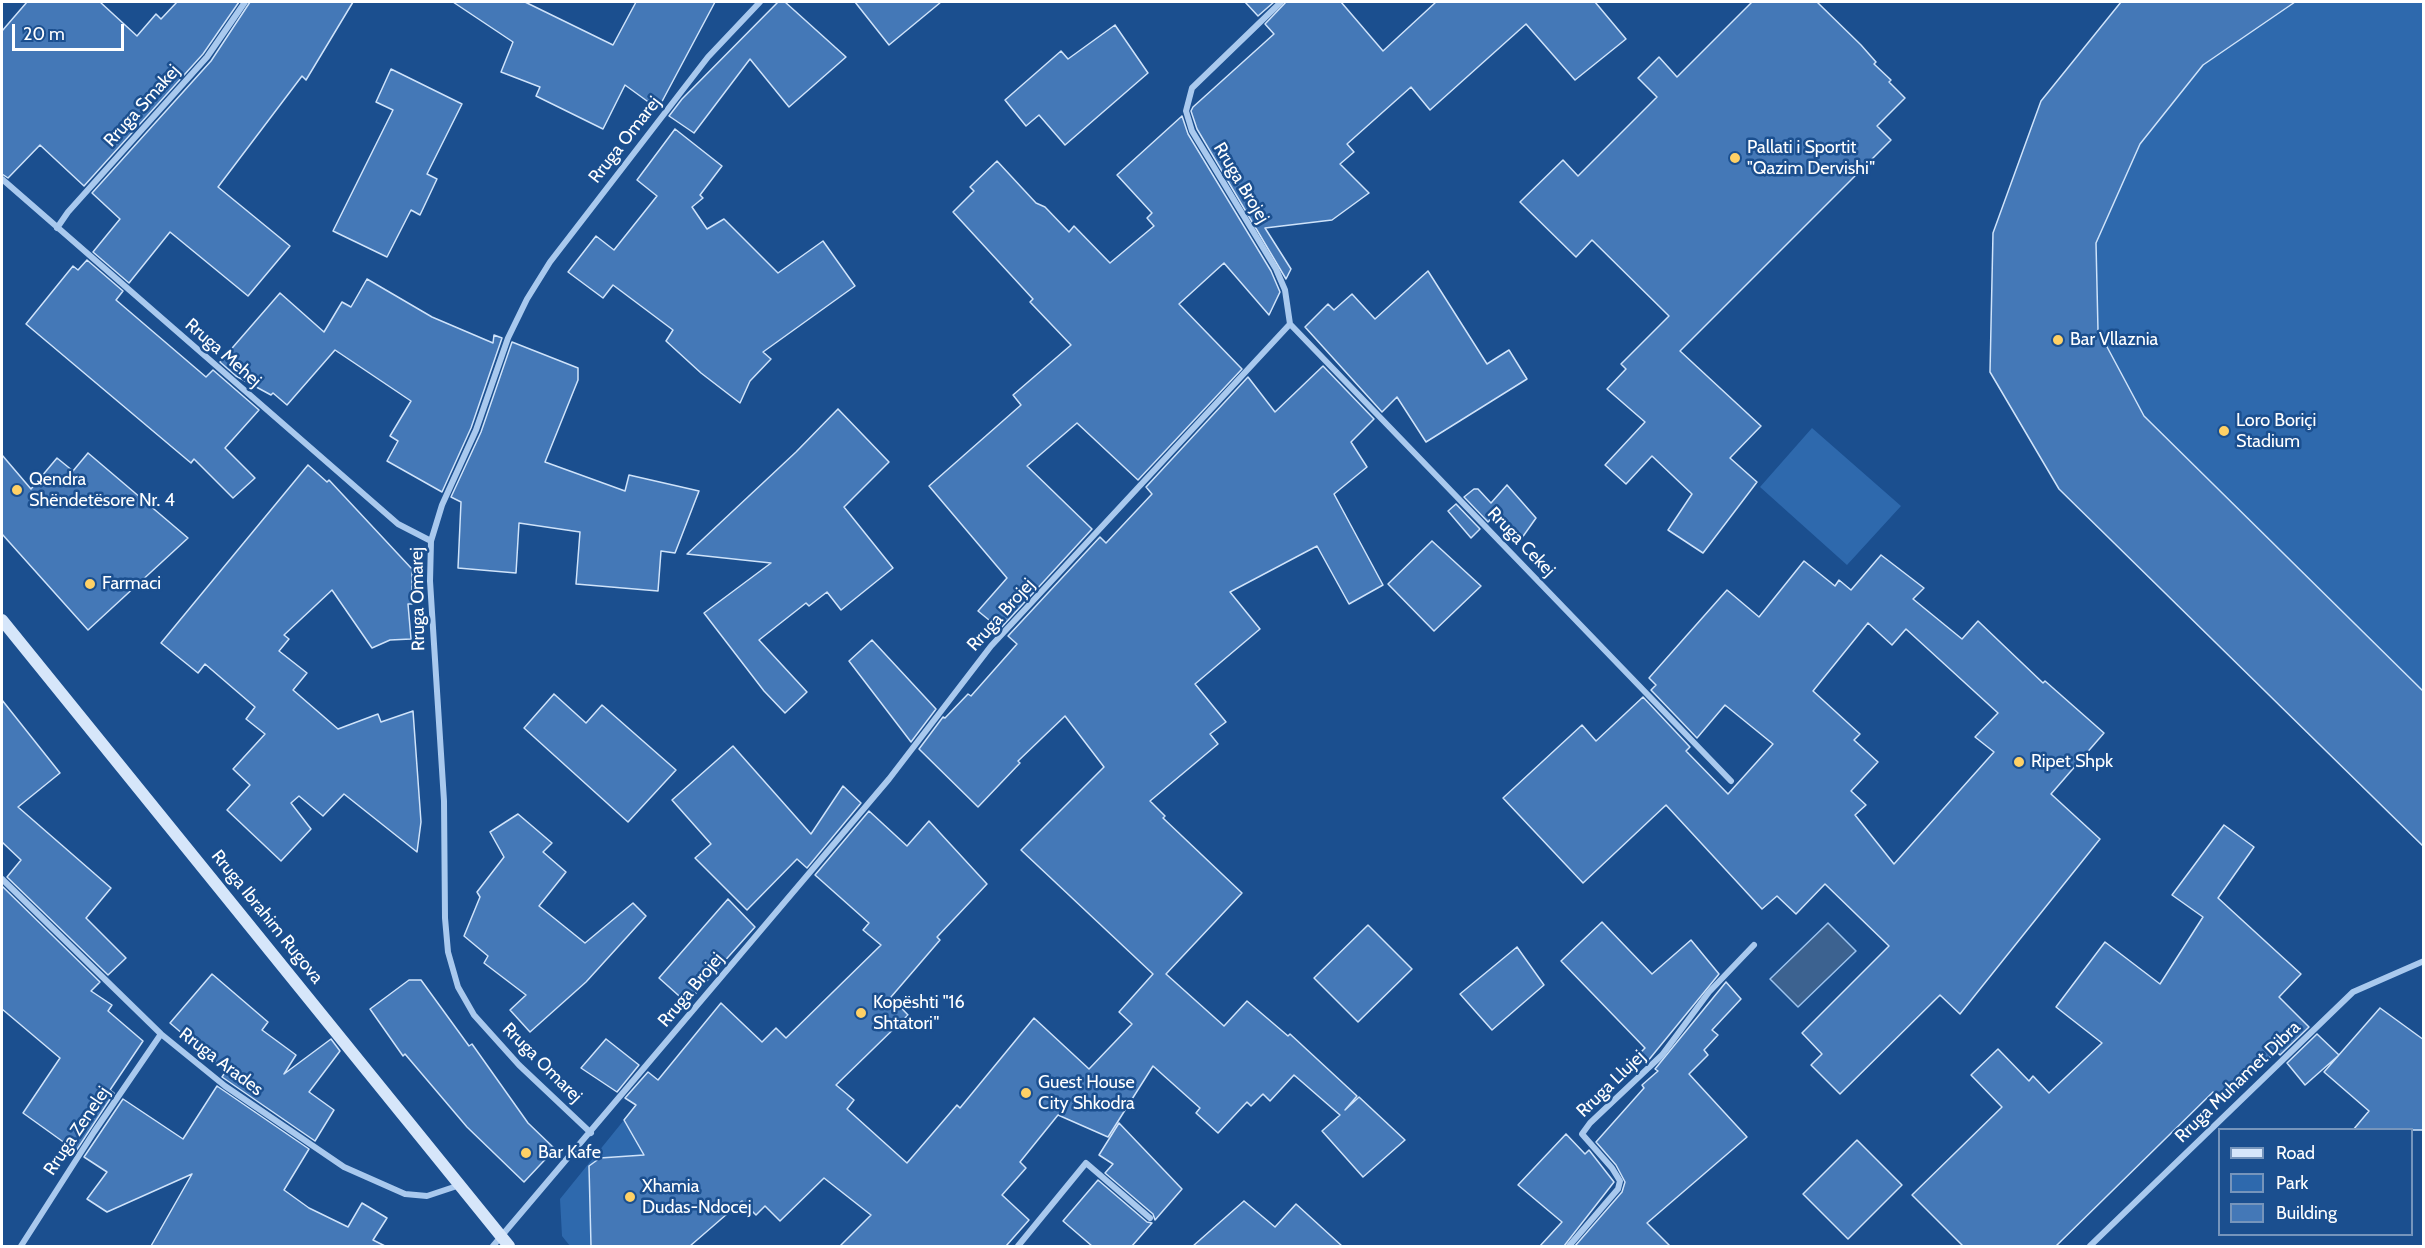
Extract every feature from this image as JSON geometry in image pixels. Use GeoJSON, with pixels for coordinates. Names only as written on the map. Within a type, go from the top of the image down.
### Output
{"type":"FeatureCollection","features":[{"type":"Feature","properties":{"kind":"main road","name":"Rruga Ibrahim Rugova"},"geometry":{"type":"LineString","coordinates":[[2,620],[461,1184],[502,1244]]}},
{"type":"Feature","properties":{"kind":"street","name":"Rruga Smakej"},"geometry":{"type":"LineString","coordinates":[[57,228],[68,212],[207,57],[244,2]]}},
{"type":"Feature","properties":{"kind":"street","name":"Rruga Omarej"},"geometry":{"type":"LineString","coordinates":[[591,1133],[519,1065],[474,1015],[458,987],[448,952],[445,918],[444,801],[430,581],[431,541],[442,505],[476,430],[508,338],[526,299],[550,262],[708,57],[760,2]]}},
{"type":"Feature","properties":{"kind":"street","name":"Rruga Brojej"},"geometry":{"type":"LineString","coordinates":[[502,1244],[591,1133],[889,779],[991,646],[1290,324],[1285,290],[1276,269],[1191,131],[1186,111],[1192,88],[1281,2]]}},
{"type":"Feature","properties":{"kind":"street","name":"Rruga Mehej"},"geometry":{"type":"LineString","coordinates":[[2,179],[398,524],[431,541]]}},
{"type":"Feature","properties":{"kind":"street","name":"Rruga Cekej"},"geometry":{"type":"LineString","coordinates":[[1290,324],[1731,781]]}},
{"type":"Feature","properties":{"kind":"street","name":"Rruga Arades"},"geometry":{"type":"LineString","coordinates":[[2,879],[161,1034],[225,1086],[344,1167],[382,1186],[405,1194],[427,1196],[461,1184]]}},
{"type":"Feature","properties":{"kind":"street","name":"Rruga Llujej"},"geometry":{"type":"LineString","coordinates":[[1569,1246],[1618,1189],[1620,1181],[1612,1168],[1582,1134],[1590,1123],[1662,1055],[1709,992],[1754,945]]}},
{"type":"Feature","properties":{"kind":"street","name":"Rruga Muhamet Dibra"},"geometry":{"type":"LineString","coordinates":[[2090,1246],[2353,992],[2423,961]]}},
{"type":"Feature","properties":{"kind":"street","name":"Rruga Zenelej"},"geometry":{"type":"LineString","coordinates":[[21,1246],[94,1132],[161,1034]]}},
{"type":"Feature","properties":{"kind":"street"},"geometry":{"type":"LineString","coordinates":[[1018,1246],[1086,1163],[1149,1218]]}},
{"type":"Feature","properties":{"kind":"green space","name":"Loro Boriçi Stadium"},"geometry":{"type":"Polygon","coordinates":[[[2121,2],[2423,2],[2423,847],[2059,489],[1990,372],[1993,233],[2041,101],[2121,2]]]}},
{"type":"Feature","properties":{"kind":"green space"},"geometry":{"type":"Polygon","coordinates":[[[1812,428],[1901,506],[1847,565],[1760,487],[1812,428]]]}},
{"type":"Feature","properties":{"kind":"green space","name":"Xhamia Dudas-Ndocej"},"geometry":{"type":"Polygon","coordinates":[[[624,1120],[683,1221],[666,1246],[570,1246],[562,1236],[560,1199],[624,1120]]]}},
{"type":"Feature","properties":{"kind":"shaded area"},"geometry":{"type":"Polygon","coordinates":[[[1828,923],[1856,951],[1798,1007],[1770,979],[1828,923]]]}},
{"type":"Feature","properties":{"kind":"building"},"geometry":{"type":"Polygon","coordinates":[[[27,2],[100,2],[137,36],[156,14],[161,19],[177,2],[239,2],[203,54],[84,186],[40,145],[8,178],[2,174],[2,31],[27,2]]]}},
{"type":"Feature","properties":{"kind":"building"},"geometry":{"type":"Polygon","coordinates":[[[250,2],[353,2],[306,80],[302,76],[218,187],[290,246],[248,296],[170,232],[129,283],[93,252],[120,219],[92,193],[211,61],[250,2]]]}},
{"type":"Feature","properties":{"kind":"building"},"geometry":{"type":"Polygon","coordinates":[[[453,2],[525,2],[613,45],[636,2],[715,2],[658,109],[625,85],[603,129],[536,96],[540,87],[501,72],[513,42],[453,2]]]}},
{"type":"Feature","properties":{"kind":"building"},"geometry":{"type":"Polygon","coordinates":[[[778,2],[785,2],[846,57],[789,107],[750,59],[694,133],[669,116],[682,99],[778,2]]]}},
{"type":"Feature","properties":{"kind":"building"},"geometry":{"type":"Polygon","coordinates":[[[855,2],[941,2],[889,45],[855,2]]]}},
{"type":"Feature","properties":{"kind":"building"},"geometry":{"type":"Polygon","coordinates":[[[1245,2],[1274,2],[1258,16],[1245,2]]]}},
{"type":"Feature","properties":{"kind":"building"},"geometry":{"type":"Polygon","coordinates":[[[1286,2],[1341,2],[1383,51],[1436,2],[1595,2],[1626,39],[1575,80],[1526,24],[1430,110],[1411,87],[1347,144],[1354,152],[1340,164],[1369,193],[1332,220],[1265,228],[1291,269],[1286,279],[1197,129],[1191,111],[1274,34],[1265,24],[1286,2]]]}},
{"type":"Feature","properties":{"kind":"building","name":"Pallati i Sportit \"Qazim Dervishi\""},"geometry":{"type":"Polygon","coordinates":[[[1752,2],[1817,2],[1861,45],[1876,62],[1874,64],[1905,98],[1877,126],[1891,140],[1680,351],[1761,426],[1730,458],[1757,482],[1703,553],[1668,530],[1692,494],[1652,456],[1626,484],[1605,465],[1645,422],[1607,389],[1626,369],[1621,364],[1669,316],[1592,240],[1576,257],[1520,202],[1563,160],[1578,176],[1657,97],[1638,78],[1659,57],[1677,77],[1752,2]]]}},
{"type":"Feature","properties":{"kind":"building"},"geometry":{"type":"Polygon","coordinates":[[[2121,2],[2295,2],[2203,65],[2140,144],[2096,243],[2098,330],[2144,416],[2424,692],[2424,847],[2059,489],[1990,372],[1993,233],[2041,101],[2121,2]]]}},
{"type":"Feature","properties":{"kind":"building"},"geometry":{"type":"Polygon","coordinates":[[[1115,25],[1148,73],[1065,145],[1039,115],[1026,126],[1005,100],[1061,51],[1068,59],[1115,25]]]}},
{"type":"Feature","properties":{"kind":"building"},"geometry":{"type":"Polygon","coordinates":[[[391,69],[462,104],[427,174],[437,179],[420,215],[411,210],[387,257],[333,231],[393,110],[376,102],[391,69]]]}},
{"type":"Feature","properties":{"kind":"building"},"geometry":{"type":"Polygon","coordinates":[[[1182,116],[1188,134],[1271,271],[1280,292],[1269,315],[1224,263],[1179,304],[1242,369],[1138,480],[1077,423],[1027,466],[1092,529],[1000,629],[978,611],[1007,578],[929,486],[1021,405],[1013,395],[1071,345],[1030,302],[1033,299],[953,212],[974,191],[970,187],[997,161],[1036,203],[1045,207],[1069,232],[1074,226],[1110,263],[1154,226],[1147,218],[1152,213],[1117,175],[1182,116]]]}},
{"type":"Feature","properties":{"kind":"building"},"geometry":{"type":"Polygon","coordinates":[[[675,129],[722,166],[700,195],[703,198],[692,207],[707,229],[724,219],[778,273],[823,241],[855,286],[763,352],[771,359],[750,381],[740,403],[701,373],[666,341],[673,330],[613,285],[603,298],[568,272],[596,236],[614,250],[657,196],[637,180],[675,129]]]}},
{"type":"Feature","properties":{"kind":"building"},"geometry":{"type":"Polygon","coordinates":[[[87,260],[123,291],[116,300],[206,377],[213,370],[259,410],[225,448],[255,478],[233,498],[194,459],[191,463],[26,324],[73,266],[78,270],[87,260]]]}},
{"type":"Feature","properties":{"kind":"building"},"geometry":{"type":"Polygon","coordinates":[[[1428,271],[1487,364],[1509,350],[1527,379],[1426,442],[1397,397],[1382,412],[1305,327],[1328,304],[1334,310],[1352,294],[1375,319],[1428,271]]]}},
{"type":"Feature","properties":{"kind":"building"},"geometry":{"type":"Polygon","coordinates":[[[367,279],[432,317],[493,343],[494,335],[502,338],[471,428],[442,492],[387,461],[398,441],[390,436],[411,401],[335,350],[287,405],[273,393],[271,395],[236,376],[220,362],[280,293],[324,332],[342,302],[351,307],[367,279]]]}},
{"type":"Feature","properties":{"kind":"building"},"geometry":{"type":"Polygon","coordinates":[[[512,342],[578,368],[578,380],[545,462],[625,491],[629,475],[699,491],[675,553],[661,551],[658,591],[576,584],[580,532],[519,523],[516,573],[458,568],[461,502],[451,497],[481,432],[512,342]]]}},
{"type":"Feature","properties":{"kind":"building"},"geometry":{"type":"Polygon","coordinates":[[[1323,366],[1374,419],[1351,442],[1367,467],[1334,494],[1383,585],[1349,604],[1317,546],[1230,592],[1260,629],[1195,684],[1226,722],[1210,734],[1218,744],[1150,801],[1165,816],[1163,818],[1242,893],[1166,974],[1224,1026],[1247,1001],[1288,1036],[1290,1034],[1357,1096],[1345,1110],[1359,1097],[1405,1140],[1363,1177],[1322,1131],[1340,1115],[1294,1075],[1270,1101],[1263,1094],[1251,1106],[1247,1102],[1218,1133],[1196,1113],[1200,1108],[1153,1066],[1108,1137],[1058,1115],[1020,1162],[1026,1168],[1002,1195],[1029,1220],[1006,1246],[840,1246],[871,1215],[824,1178],[780,1221],[765,1206],[756,1215],[742,1201],[690,1246],[591,1246],[589,1166],[600,1158],[644,1155],[624,1120],[636,1105],[625,1098],[648,1072],[658,1080],[721,1003],[762,1042],[776,1028],[786,1038],[881,945],[863,930],[869,923],[815,875],[869,811],[907,846],[929,821],[987,884],[937,937],[940,940],[891,997],[908,1015],[836,1085],[854,1100],[847,1109],[907,1163],[957,1105],[960,1108],[1034,1018],[1089,1069],[1132,1024],[1119,1012],[1153,974],[1021,850],[1104,767],[1065,716],[1018,761],[1020,763],[978,807],[919,749],[943,717],[945,718],[968,694],[971,696],[1017,644],[1008,636],[1100,537],[1106,543],[1152,494],[1146,487],[1248,377],[1275,412],[1323,366]]]}},
{"type":"Feature","properties":{"kind":"building"},"geometry":{"type":"Polygon","coordinates":[[[838,409],[889,462],[844,507],[893,568],[841,610],[827,592],[809,606],[806,603],[759,640],[807,692],[785,713],[764,691],[704,613],[771,563],[687,554],[796,452],[838,409]]]}},
{"type":"Feature","properties":{"kind":"building"},"geometry":{"type":"Polygon","coordinates":[[[88,453],[188,538],[88,630],[2,534],[2,455],[31,489],[57,458],[73,471],[88,453]]]}},
{"type":"Feature","properties":{"kind":"building"},"geometry":{"type":"Polygon","coordinates":[[[308,465],[327,482],[329,480],[412,569],[412,604],[408,604],[411,639],[390,640],[372,648],[332,590],[284,635],[289,639],[279,651],[307,673],[293,690],[338,729],[378,714],[381,722],[413,711],[421,822],[417,852],[344,794],[323,816],[299,796],[291,803],[311,829],[281,861],[227,810],[250,785],[233,769],[265,734],[246,719],[255,707],[205,664],[198,673],[161,643],[308,465]]]}},
{"type":"Feature","properties":{"kind":"building"},"geometry":{"type":"Polygon","coordinates":[[[1507,485],[1536,518],[1519,542],[1493,517],[1488,522],[1464,497],[1474,489],[1478,489],[1491,503],[1507,485]]]}},
{"type":"Feature","properties":{"kind":"building"},"geometry":{"type":"Polygon","coordinates":[[[1456,504],[1480,529],[1471,538],[1448,511],[1456,504]]]}},
{"type":"Feature","properties":{"kind":"building"},"geometry":{"type":"Polygon","coordinates":[[[1432,541],[1481,586],[1434,631],[1388,584],[1432,541]]]}},
{"type":"Feature","properties":{"kind":"building"},"geometry":{"type":"Polygon","coordinates":[[[1881,555],[1924,588],[1913,599],[1962,639],[1978,621],[2043,683],[2045,681],[2104,733],[2051,794],[2100,839],[1960,1014],[1940,995],[1840,1094],[1811,1065],[1822,1054],[1802,1033],[1889,946],[1825,884],[1796,914],[1777,896],[1762,909],[1666,805],[1583,883],[1503,798],[1582,725],[1596,741],[1643,697],[1690,747],[1686,751],[1728,794],[1773,744],[1725,705],[1697,738],[1651,690],[1656,685],[1649,678],[1727,590],[1759,617],[1804,561],[1835,586],[1839,580],[1851,590],[1881,555]],[[1868,623],[1813,691],[1860,734],[1854,740],[1878,762],[1851,791],[1866,805],[1855,815],[1894,864],[1994,752],[1975,737],[1998,713],[1906,629],[1892,645],[1868,623]]]}},
{"type":"Feature","properties":{"kind":"building"},"geometry":{"type":"Polygon","coordinates":[[[872,640],[936,709],[911,742],[849,661],[872,640]]]}},
{"type":"Feature","properties":{"kind":"building"},"geometry":{"type":"Polygon","coordinates":[[[554,694],[586,723],[602,705],[676,770],[628,822],[524,728],[554,694]]]}},
{"type":"Feature","properties":{"kind":"building"},"geometry":{"type":"Polygon","coordinates":[[[2,700],[60,773],[18,807],[111,888],[86,918],[126,958],[108,975],[7,877],[21,860],[2,842],[2,700]]]}},
{"type":"Feature","properties":{"kind":"building"},"geometry":{"type":"Polygon","coordinates":[[[733,746],[811,834],[843,786],[861,803],[807,868],[797,859],[747,910],[695,858],[711,844],[672,800],[733,746]]]}},
{"type":"Feature","properties":{"kind":"building"},"geometry":{"type":"Polygon","coordinates":[[[518,814],[552,843],[543,852],[566,872],[539,906],[585,943],[633,903],[646,916],[586,982],[530,1032],[510,1010],[526,995],[484,963],[488,956],[464,936],[480,897],[477,892],[504,857],[490,832],[518,814]]]}},
{"type":"Feature","properties":{"kind":"building"},"geometry":{"type":"Polygon","coordinates":[[[2224,825],[2254,847],[2218,898],[2301,974],[2279,997],[2309,1027],[2280,1055],[2276,1051],[2225,1103],[2213,1092],[2056,1246],[1963,1246],[1912,1195],[2002,1107],[1971,1075],[1998,1049],[2029,1081],[2033,1076],[2049,1093],[2102,1043],[2056,1007],[2105,942],[2160,984],[2203,917],[2172,895],[2224,825]]]}},
{"type":"Feature","properties":{"kind":"building"},"geometry":{"type":"Polygon","coordinates":[[[2,886],[100,982],[91,991],[112,1005],[108,1011],[143,1041],[110,1090],[114,1093],[76,1151],[23,1113],[60,1058],[2,1009],[2,886]]]}},
{"type":"Feature","properties":{"kind":"building"},"geometry":{"type":"Polygon","coordinates":[[[728,899],[755,927],[687,1003],[659,978],[728,899]]]}},
{"type":"Feature","properties":{"kind":"building"},"geometry":{"type":"Polygon","coordinates":[[[1602,922],[1652,974],[1691,940],[1719,974],[1647,1062],[1638,1055],[1645,1048],[1561,961],[1602,922]]]}},
{"type":"Feature","properties":{"kind":"building"},"geometry":{"type":"Polygon","coordinates":[[[1368,925],[1412,969],[1358,1022],[1314,978],[1368,925]]]}},
{"type":"Feature","properties":{"kind":"building"},"geometry":{"type":"Polygon","coordinates":[[[1517,947],[1544,985],[1492,1030],[1460,994],[1517,947]]]}},
{"type":"Feature","properties":{"kind":"building"},"geometry":{"type":"Polygon","coordinates":[[[212,974],[268,1022],[262,1030],[296,1055],[284,1074],[331,1039],[340,1051],[309,1092],[334,1110],[315,1141],[222,1077],[226,1071],[170,1023],[212,974]]]}},
{"type":"Feature","properties":{"kind":"building"},"geometry":{"type":"Polygon","coordinates":[[[409,980],[421,980],[469,1046],[472,1044],[528,1123],[555,1149],[524,1182],[467,1127],[405,1054],[403,1056],[370,1009],[409,980]]]}},
{"type":"Feature","properties":{"kind":"building"},"geometry":{"type":"Polygon","coordinates":[[[1726,982],[1741,999],[1712,1030],[1718,1035],[1704,1050],[1708,1055],[1689,1074],[1747,1137],[1647,1223],[1670,1246],[1575,1246],[1622,1192],[1625,1182],[1616,1165],[1596,1142],[1644,1088],[1642,1085],[1658,1071],[1655,1069],[1726,982]]]}},
{"type":"Feature","properties":{"kind":"building"},"geometry":{"type":"Polygon","coordinates":[[[2380,1008],[2424,1040],[2424,1130],[2355,1128],[2369,1111],[2324,1072],[2380,1008]]]}},
{"type":"Feature","properties":{"kind":"building"},"geometry":{"type":"Polygon","coordinates":[[[2317,1034],[2339,1055],[2305,1085],[2287,1063],[2317,1034]]]}},
{"type":"Feature","properties":{"kind":"building"},"geometry":{"type":"Polygon","coordinates":[[[606,1039],[639,1065],[617,1092],[581,1068],[606,1039]]]}},
{"type":"Feature","properties":{"kind":"building"},"geometry":{"type":"Polygon","coordinates":[[[217,1086],[309,1149],[284,1190],[309,1208],[348,1227],[362,1203],[387,1218],[373,1240],[385,1246],[151,1246],[192,1174],[107,1212],[87,1199],[107,1172],[84,1157],[123,1099],[183,1139],[217,1086]]]}},
{"type":"Feature","properties":{"kind":"building"},"geometry":{"type":"Polygon","coordinates":[[[1119,1123],[1182,1189],[1155,1220],[1153,1214],[1105,1173],[1113,1164],[1099,1155],[1119,1123]]]}},
{"type":"Feature","properties":{"kind":"building"},"geometry":{"type":"Polygon","coordinates":[[[1566,1134],[1585,1154],[1589,1150],[1614,1182],[1564,1246],[1540,1246],[1562,1222],[1518,1185],[1566,1134]]]}},
{"type":"Feature","properties":{"kind":"building"},"geometry":{"type":"Polygon","coordinates":[[[1857,1140],[1902,1185],[1848,1239],[1803,1194],[1857,1140]]]}},
{"type":"Feature","properties":{"kind":"building"},"geometry":{"type":"Polygon","coordinates":[[[1098,1180],[1147,1222],[1152,1223],[1132,1246],[1092,1246],[1063,1221],[1098,1180]]]}},
{"type":"Feature","properties":{"kind":"building"},"geometry":{"type":"Polygon","coordinates":[[[1244,1201],[1275,1227],[1296,1204],[1342,1246],[1193,1246],[1244,1201]]]}},
{"type":"Feature","properties":{"kind":"place","name":"Pallati i Sportit \"Qazim Dervishi\""},"geometry":{"type":"Point","coordinates":[1735,158]}},
{"type":"Feature","properties":{"kind":"place","name":"Bar Vllaznia"},"geometry":{"type":"Point","coordinates":[2058,340]}},
{"type":"Feature","properties":{"kind":"place","name":"Loro Boriçi Stadium"},"geometry":{"type":"Point","coordinates":[2224,431]}},
{"type":"Feature","properties":{"kind":"place","name":"Qendra Shëndetësore Nr. 4"},"geometry":{"type":"Point","coordinates":[17,490]}},
{"type":"Feature","properties":{"kind":"place","name":"Farmaci"},"geometry":{"type":"Point","coordinates":[90,584]}},
{"type":"Feature","properties":{"kind":"place","name":"Ripet Shpk"},"geometry":{"type":"Point","coordinates":[2019,762]}},
{"type":"Feature","properties":{"kind":"place","name":"Kopështi \"16 Shtatori\""},"geometry":{"type":"Point","coordinates":[861,1013]}},
{"type":"Feature","properties":{"kind":"place","name":"Guest House City Shkodra"},"geometry":{"type":"Point","coordinates":[1026,1093]}},
{"type":"Feature","properties":{"kind":"place","name":"Bar Kafe"},"geometry":{"type":"Point","coordinates":[526,1153]}},
{"type":"Feature","properties":{"kind":"place","name":"Xhamia Dudas-Ndocej"},"geometry":{"type":"Point","coordinates":[630,1197]}}]}
